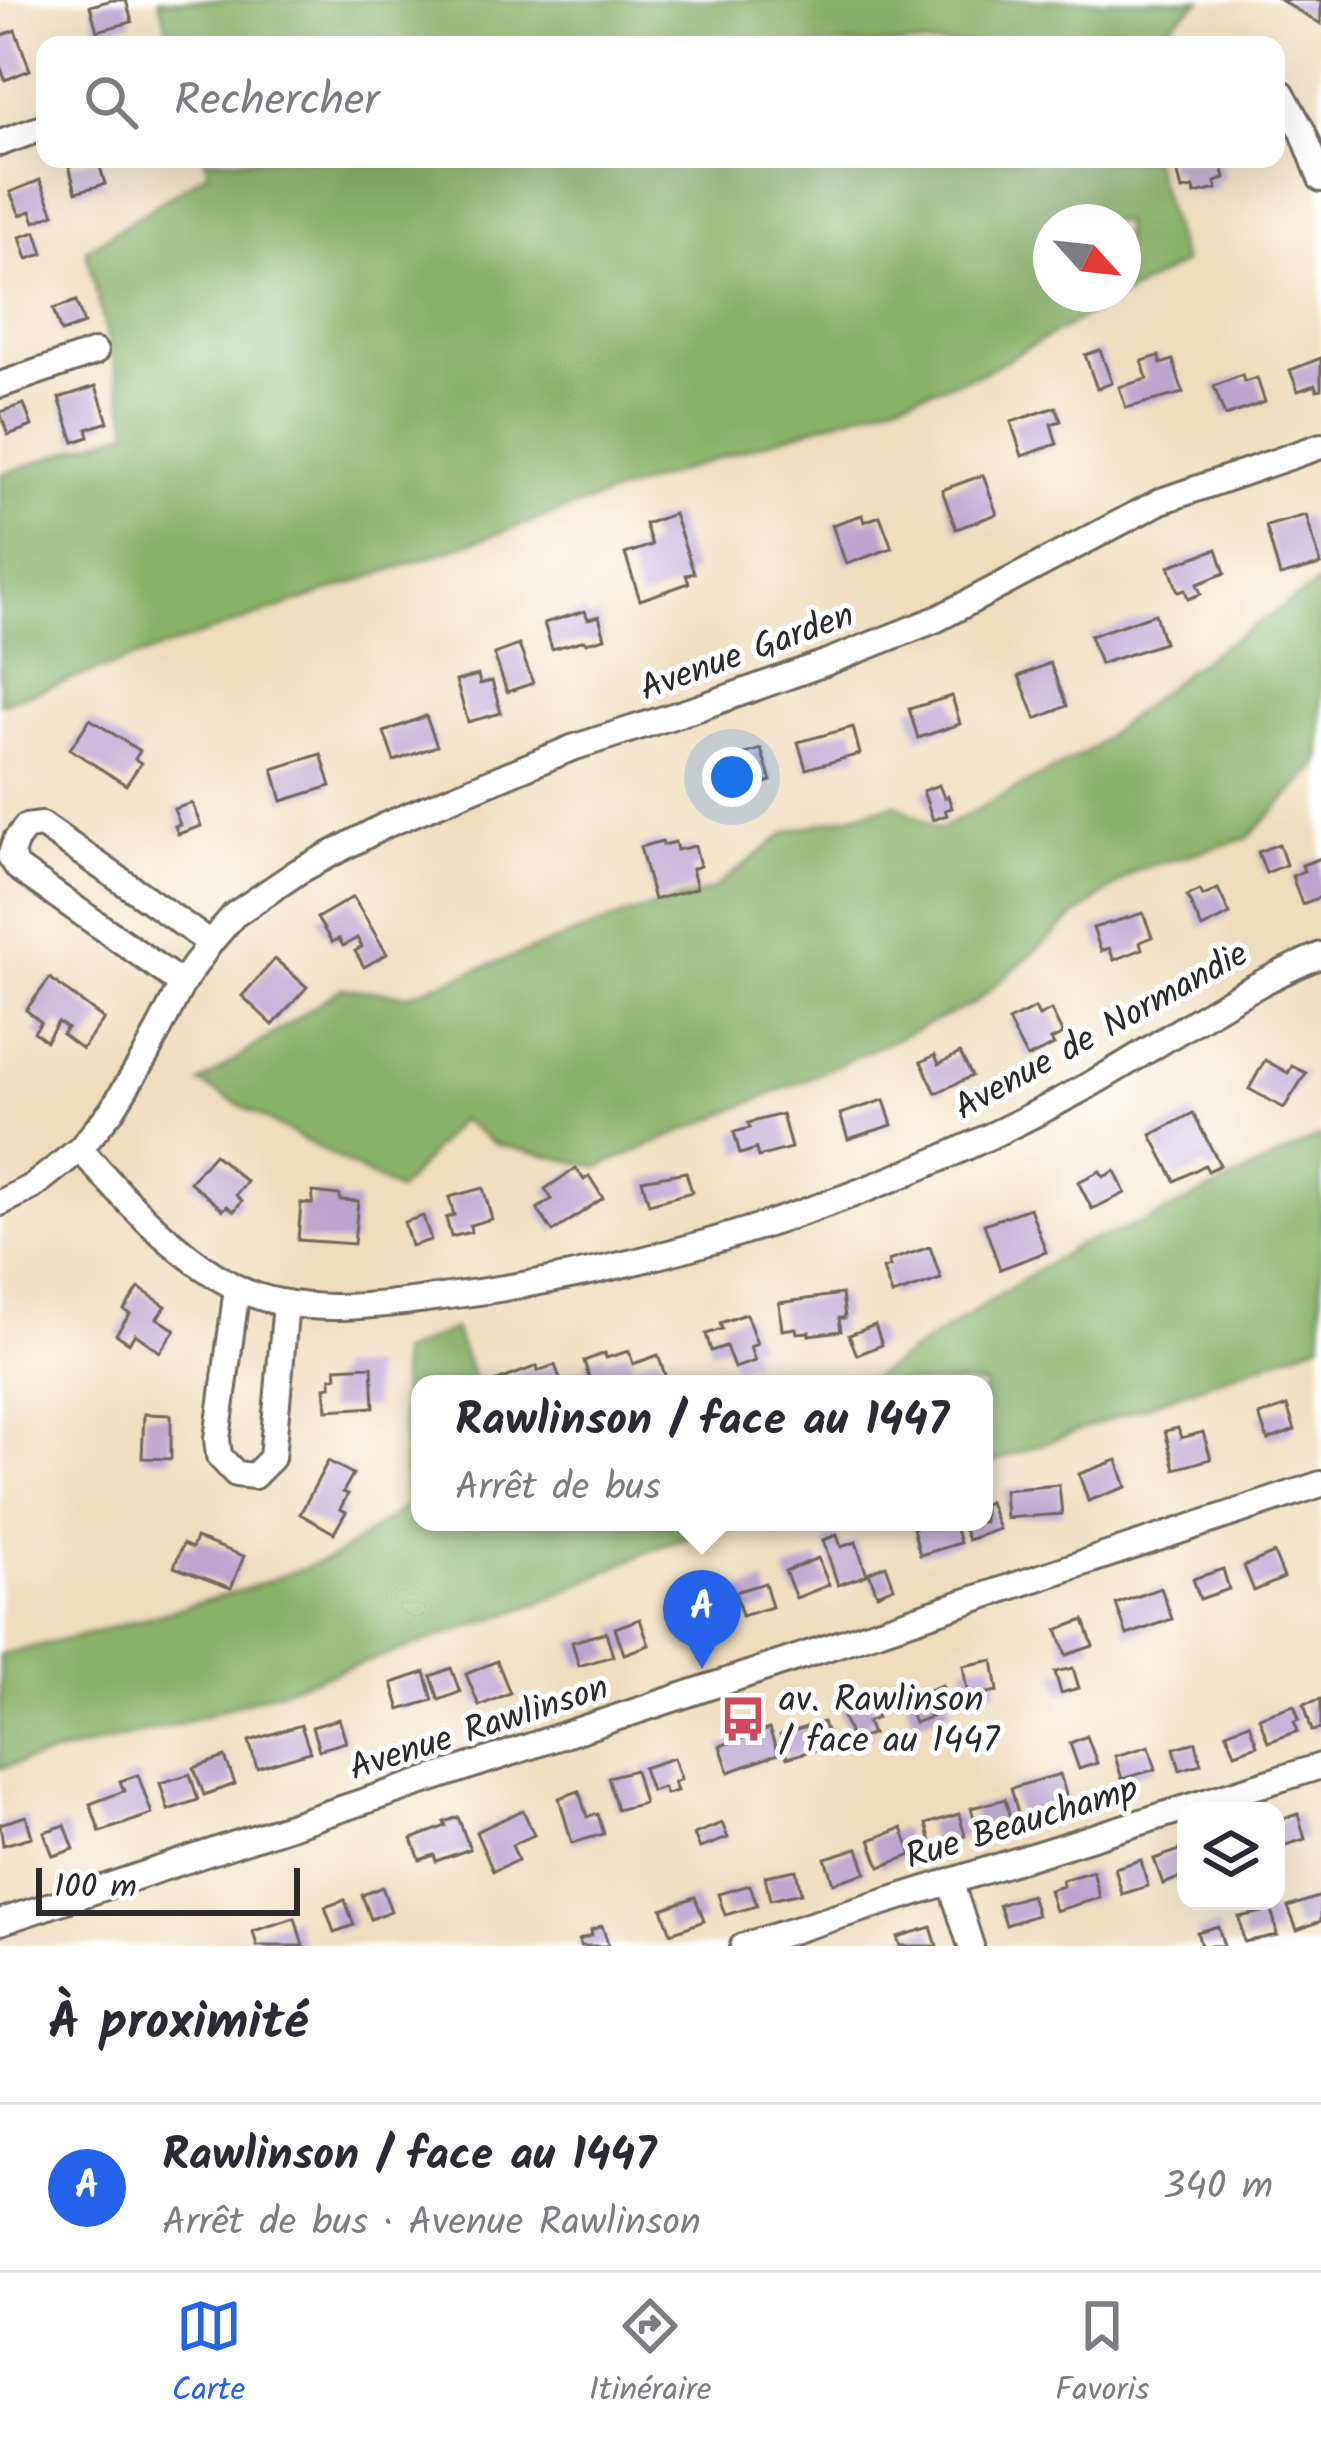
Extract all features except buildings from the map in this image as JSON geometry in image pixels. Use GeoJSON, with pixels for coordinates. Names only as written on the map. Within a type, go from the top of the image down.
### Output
{"type":"FeatureCollection","features":[{"type":"Feature","properties":{"kind":"street"},"geometry":{"type":"LineString","coordinates":[[1285,99],[1321,179]]}},
{"type":"Feature","properties":{"kind":"street"},"geometry":{"type":"LineString","coordinates":[[0,143],[36,130]]}},
{"type":"Feature","properties":{"kind":"street"},"geometry":{"type":"LineString","coordinates":[[0,385],[95,352]]}},
{"type":"Feature","properties":{"kind":"street","name":"Avenue Garden"},"geometry":{"type":"LineString","coordinates":[[0,1203],[32,1187],[80,1149],[112,1110],[210,943],[233,915],[299,871],[386,825],[572,748],[698,708],[937,619],[1161,501],[1321,446]]}},
{"type":"Feature","properties":{"kind":"street"},"geometry":{"type":"LineString","coordinates":[[182,984],[18,868],[10,856],[20,834],[26,827],[42,826],[210,943]]}},
{"type":"Feature","properties":{"kind":"street","name":"Avenue de Normandie"},"geometry":{"type":"LineString","coordinates":[[80,1149],[184,1252],[237,1288],[286,1303],[360,1308],[543,1281],[669,1253],[886,1181],[1082,1089],[1280,972],[1321,955]]}},
{"type":"Feature","properties":{"kind":"street"},"geometry":{"type":"LineString","coordinates":[[237,1288],[217,1439],[220,1456],[236,1474],[254,1476],[272,1458],[286,1303]]}},
{"type":"Feature","properties":{"kind":"street","name":"Avenue Rawlinson"},"geometry":{"type":"LineString","coordinates":[[0,1922],[1321,1484]]}},
{"type":"Feature","properties":{"kind":"street","name":"Rue Beauchamp"},"geometry":{"type":"LineString","coordinates":[[743,1946],[1321,1766]]}},
{"type":"Feature","properties":{"kind":"street"},"geometry":{"type":"LineString","coordinates":[[950,1881],[971,1946]]}},
{"type":"Feature","properties":{"kind":"green space"},"geometry":{"type":"Polygon","coordinates":[[[159,0],[1201,0],[1155,36],[169,36],[159,0]]]}},
{"type":"Feature","properties":{"kind":"green space"},"geometry":{"type":"Polygon","coordinates":[[[207,168],[1155,168],[1183,263],[1141,286],[1141,204],[1033,204],[1033,312],[1093,312],[980,374],[718,458],[0,704],[0,475],[130,430],[86,250],[208,172],[207,168]]]}},
{"type":"Feature","properties":{"kind":"green space"},"geometry":{"type":"Polygon","coordinates":[[[1321,582],[1321,757],[1317,767],[1248,838],[1136,870],[973,1004],[802,1081],[599,1167],[495,1144],[460,1119],[398,1191],[200,1083],[342,988],[408,995],[638,911],[712,890],[787,832],[896,804],[938,830],[1088,751],[1190,668],[1321,582]]]}},
{"type":"Feature","properties":{"kind":"green space"},"geometry":{"type":"Polygon","coordinates":[[[1321,1136],[1321,1342],[993,1462],[993,1375],[876,1375],[1077,1245],[1143,1223],[1321,1136]]]}},
{"type":"Feature","properties":{"kind":"green space"},"geometry":{"type":"Polygon","coordinates":[[[454,1329],[472,1375],[411,1375],[411,1531],[712,1531],[654,1549],[542,1602],[390,1654],[181,1723],[0,1768],[0,1655],[246,1589],[336,1556],[407,1506],[399,1353],[454,1329]]]}},
{"type":"Feature","properties":{"kind":"place","name":"Rawlinson / face au 1447"},"geometry":{"type":"Point","coordinates":[702,1669]}},
{"type":"Feature","properties":{"kind":"place","name":"av. Rawlinson / face au 1447"},"geometry":{"type":"Point","coordinates":[743,1719]}}]}
